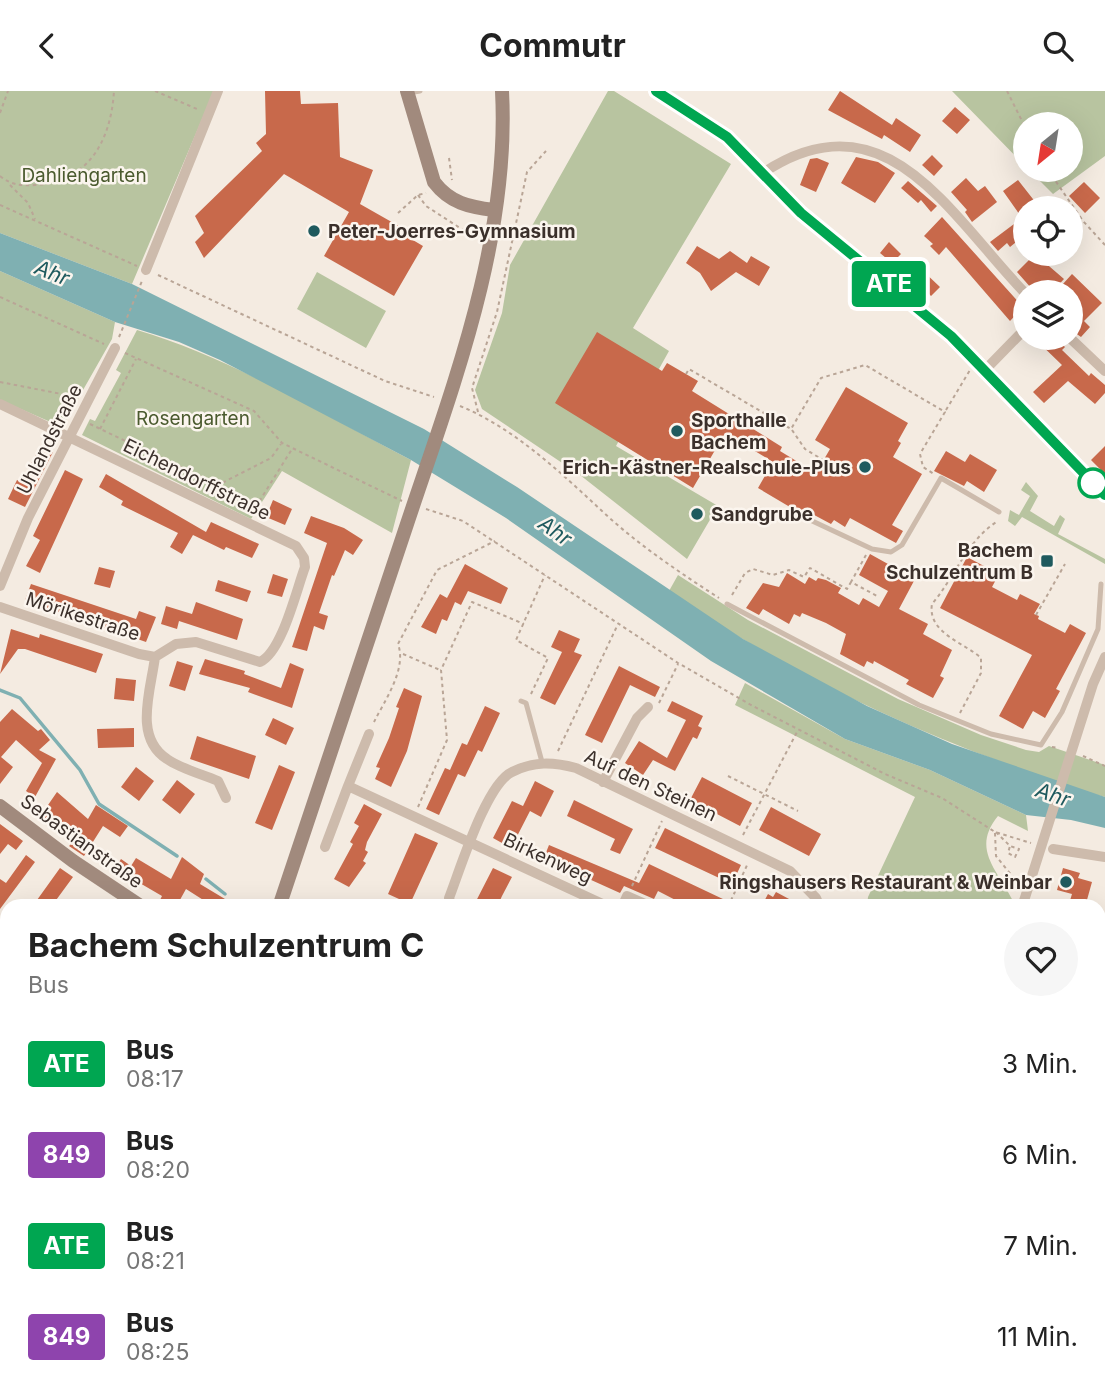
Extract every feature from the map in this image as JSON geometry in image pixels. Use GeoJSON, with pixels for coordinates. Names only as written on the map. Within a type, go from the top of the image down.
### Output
{"type":"FeatureCollection","features":[{"type":"Feature","properties":{"kind":"main road"},"geometry":{"type":"LineString","coordinates":[[282,899],[448,398],[473,312],[494,211],[502,143],[502,91]]}},
{"type":"Feature","properties":{"kind":"main road"},"geometry":{"type":"LineString","coordinates":[[412,92],[434,182],[442,192],[461,204],[494,211]]}},
{"type":"Feature","properties":{"kind":"main road","name":"Sebastianstraße"},"geometry":{"type":"LineString","coordinates":[[0,806],[130,899]]}},
{"type":"Feature","properties":{"kind":"street"},"geometry":{"type":"LineString","coordinates":[[145,274],[218,91]]}},
{"type":"Feature","properties":{"kind":"street"},"geometry":{"type":"LineString","coordinates":[[656,91],[727,137],[809,220],[905,297],[976,360],[1105,495]]}},
{"type":"Feature","properties":{"kind":"street"},"geometry":{"type":"LineString","coordinates":[[763,173],[787,156],[822,142],[849,141],[875,147],[904,164],[938,190],[1014,280]]}},
{"type":"Feature","properties":{"kind":"street"},"geometry":{"type":"LineString","coordinates":[[985,370],[1013,341]]}},
{"type":"Feature","properties":{"kind":"street","name":"Uhlandstraße"},"geometry":{"type":"LineString","coordinates":[[0,586],[28,518],[117,343]]}},
{"type":"Feature","properties":{"kind":"street"},"geometry":{"type":"LineString","coordinates":[[1083,350],[1105,371]]}},
{"type":"Feature","properties":{"kind":"street","name":"Eichendorffstraße"},"geometry":{"type":"LineString","coordinates":[[0,404],[296,546],[304,558],[305,567],[277,645],[269,658]]}},
{"type":"Feature","properties":{"kind":"street","name":"Mörikestraße"},"geometry":{"type":"LineString","coordinates":[[0,607],[113,647],[155,657],[186,642],[260,662],[269,658]]}},
{"type":"Feature","properties":{"kind":"street","name":"Mörikestraße"},"geometry":{"type":"LineString","coordinates":[[155,657],[145,727],[154,748],[167,760],[218,781],[226,798]]}},
{"type":"Feature","properties":{"kind":"street"},"geometry":{"type":"LineString","coordinates":[[1024,899],[1105,657]]}},
{"type":"Feature","properties":{"kind":"street"},"geometry":{"type":"LineString","coordinates":[[603,782],[637,718],[648,707]]}},
{"type":"Feature","properties":{"kind":"street"},"geometry":{"type":"LineString","coordinates":[[324,847],[369,734]]}},
{"type":"Feature","properties":{"kind":"street"},"geometry":{"type":"LineString","coordinates":[[449,899],[494,790],[510,772],[547,762]]}},
{"type":"Feature","properties":{"kind":"street","name":"Auf den Steinen"},"geometry":{"type":"LineString","coordinates":[[547,762],[576,768],[790,871],[816,899]]}},
{"type":"Feature","properties":{"kind":"street","name":"Birkenweg"},"geometry":{"type":"LineString","coordinates":[[348,786],[592,899]]}},
{"type":"Feature","properties":{"kind":"street"},"geometry":{"type":"LineString","coordinates":[[1053,849],[1105,857]]}},
{"type":"Feature","properties":{"kind":"lane"},"geometry":{"type":"LineString","coordinates":[[808,519],[870,548],[885,552],[898,550],[941,478],[999,512]]}},
{"type":"Feature","properties":{"kind":"lane"},"geometry":{"type":"LineString","coordinates":[[727,604],[877,684],[956,721],[991,734],[1041,745],[1062,712],[1098,629],[1101,584]]}},
{"type":"Feature","properties":{"kind":"lane"},"geometry":{"type":"LineString","coordinates":[[524,702],[547,762]]}},
{"type":"Feature","properties":{"kind":"path"},"geometry":{"type":"LineString","coordinates":[[0,113],[8,91]]}},
{"type":"Feature","properties":{"kind":"path"},"geometry":{"type":"LineString","coordinates":[[9,184],[47,184],[63,181],[88,163],[107,131],[114,91]]}},
{"type":"Feature","properties":{"kind":"path"},"geometry":{"type":"LineString","coordinates":[[155,91],[207,114]]}},
{"type":"Feature","properties":{"kind":"path"},"geometry":{"type":"LineString","coordinates":[[1007,91],[1018,112]]}},
{"type":"Feature","properties":{"kind":"path"},"geometry":{"type":"LineString","coordinates":[[478,414],[479,408],[472,388],[497,312],[527,172],[546,151]]}},
{"type":"Feature","properties":{"kind":"path"},"geometry":{"type":"LineString","coordinates":[[449,158],[452,180]]}},
{"type":"Feature","properties":{"kind":"path"},"geometry":{"type":"LineString","coordinates":[[0,176],[28,203],[36,221]]}},
{"type":"Feature","properties":{"kind":"path"},"geometry":{"type":"LineString","coordinates":[[1056,182],[1083,221],[1105,245]]}},
{"type":"Feature","properties":{"kind":"path"},"geometry":{"type":"LineString","coordinates":[[398,213],[418,194],[426,207],[478,240]]}},
{"type":"Feature","properties":{"kind":"path"},"geometry":{"type":"LineString","coordinates":[[0,205],[145,274],[385,381],[448,398],[478,414],[568,477],[604,513],[727,604],[745,573],[753,569],[773,575],[789,569],[804,577],[810,568],[847,589],[870,548]]}},
{"type":"Feature","properties":{"kind":"path"},"geometry":{"type":"LineString","coordinates":[[117,343],[145,274]]}},
{"type":"Feature","properties":{"kind":"path"},"geometry":{"type":"LineString","coordinates":[[0,297],[117,343],[137,358],[254,411],[282,443],[293,449],[463,521],[678,663],[798,731],[942,798],[995,832],[1010,846]]}},
{"type":"Feature","properties":{"kind":"path"},"geometry":{"type":"LineString","coordinates":[[100,429],[137,358]]}},
{"type":"Feature","properties":{"kind":"path"},"geometry":{"type":"LineString","coordinates":[[941,478],[923,467],[920,454],[976,360]]}},
{"type":"Feature","properties":{"kind":"path"},"geometry":{"type":"LineString","coordinates":[[791,429],[821,378],[865,365],[945,412]]}},
{"type":"Feature","properties":{"kind":"path"},"geometry":{"type":"LineString","coordinates":[[686,374],[689,369],[791,429],[805,449],[823,460]]}},
{"type":"Feature","properties":{"kind":"path"},"geometry":{"type":"LineString","coordinates":[[0,382],[71,395],[88,402]]}},
{"type":"Feature","properties":{"kind":"path"},"geometry":{"type":"LineString","coordinates":[[79,418],[218,485],[271,458],[282,443]]}},
{"type":"Feature","properties":{"kind":"path"},"geometry":{"type":"LineString","coordinates":[[246,523],[293,449]]}},
{"type":"Feature","properties":{"kind":"path"},"geometry":{"type":"LineString","coordinates":[[956,721],[981,673],[981,658],[947,636],[933,618],[932,604],[953,578],[976,537],[999,520]]}},
{"type":"Feature","properties":{"kind":"path"},"geometry":{"type":"LineString","coordinates":[[369,734],[397,672],[401,654],[398,645],[437,570],[496,541]]}},
{"type":"Feature","properties":{"kind":"path"},"geometry":{"type":"LineString","coordinates":[[1036,615],[1065,564]]}},
{"type":"Feature","properties":{"kind":"path"},"geometry":{"type":"LineString","coordinates":[[524,702],[548,658],[516,641],[545,574]]}},
{"type":"Feature","properties":{"kind":"path"},"geometry":{"type":"LineString","coordinates":[[851,582],[879,597]]}},
{"type":"Feature","properties":{"kind":"path"},"geometry":{"type":"LineString","coordinates":[[414,816],[447,740],[440,670],[472,602],[524,624]]}},
{"type":"Feature","properties":{"kind":"path"},"geometry":{"type":"LineString","coordinates":[[547,762],[619,623]]}},
{"type":"Feature","properties":{"kind":"path"},"geometry":{"type":"LineString","coordinates":[[401,654],[440,670]]}},
{"type":"Feature","properties":{"kind":"path"},"geometry":{"type":"LineString","coordinates":[[648,707],[660,703],[678,663]]}},
{"type":"Feature","properties":{"kind":"path"},"geometry":{"type":"LineString","coordinates":[[737,846],[798,731]]}},
{"type":"Feature","properties":{"kind":"path"},"geometry":{"type":"LineString","coordinates":[[1082,755],[1105,766]]}},
{"type":"Feature","properties":{"kind":"path"},"geometry":{"type":"LineString","coordinates":[[728,776],[798,811]]}},
{"type":"Feature","properties":{"kind":"path"},"geometry":{"type":"LineString","coordinates":[[626,899],[666,813]]}},
{"type":"Feature","properties":{"kind":"path"},"geometry":{"type":"LineString","coordinates":[[995,832],[1032,844]]}},
{"type":"Feature","properties":{"kind":"path"},"geometry":{"type":"LineString","coordinates":[[995,832],[994,850],[1000,864],[1017,882],[1027,887]]}},
{"type":"Feature","properties":{"kind":"path"},"geometry":{"type":"LineString","coordinates":[[732,899],[753,853]]}},
{"type":"Feature","properties":{"kind":"green space","name":"Dahliengarten"},"geometry":{"type":"Polygon","coordinates":[[[0,91],[214,91],[132,284],[0,233],[0,91]]]}},
{"type":"Feature","properties":{"kind":"green space"},"geometry":{"type":"Polygon","coordinates":[[[608,91],[614,91],[731,164],[633,328],[669,351],[616,446],[718,506],[687,559],[580,475],[482,409],[475,390],[502,313],[510,265],[608,91]]]}},
{"type":"Feature","properties":{"kind":"green space"},"geometry":{"type":"Polygon","coordinates":[[[952,91],[1105,91],[1105,156],[1083,172],[1083,112],[1013,112],[1013,154],[952,91]]]}},
{"type":"Feature","properties":{"kind":"green space"},"geometry":{"type":"Polygon","coordinates":[[[1041,182],[1069,182],[1053,194],[1041,182]]]}},
{"type":"Feature","properties":{"kind":"green space"},"geometry":{"type":"Polygon","coordinates":[[[0,271],[115,322],[112,339],[62,427],[0,400],[0,271]]]}},
{"type":"Feature","properties":{"kind":"green space"},"geometry":{"type":"Polygon","coordinates":[[[317,272],[386,311],[366,348],[297,309],[317,272]]]}},
{"type":"Feature","properties":{"kind":"green space","name":"Rosengarten"},"geometry":{"type":"Polygon","coordinates":[[[137,330],[173,342],[243,372],[411,460],[392,533],[282,471],[251,519],[82,435],[90,419],[95,421],[121,373],[116,370],[137,330]]]}},
{"type":"Feature","properties":{"kind":"green space"},"geometry":{"type":"Polygon","coordinates":[[[1026,482],[1038,496],[1030,511],[1054,526],[1060,515],[1065,519],[1058,534],[1105,559],[1105,564],[1022,517],[1015,526],[1008,521],[1010,510],[1019,515],[1030,496],[1021,490],[1026,482]]]}},
{"type":"Feature","properties":{"kind":"green space"},"geometry":{"type":"Polygon","coordinates":[[[678,575],[748,620],[898,699],[981,735],[1026,750],[1039,752],[1049,746],[1105,765],[1105,797],[960,746],[830,688],[748,642],[669,591],[678,575]]]}},
{"type":"Feature","properties":{"kind":"green space"},"geometry":{"type":"Polygon","coordinates":[[[745,683],[845,739],[930,770],[1026,815],[1028,831],[998,816],[987,839],[989,859],[1012,899],[868,899],[915,797],[735,705],[745,683]]]}},
{"type":"Feature","properties":{"kind":"water","name":"Ahr"},"geometry":{"type":"Polygon","coordinates":[[[0,233],[132,284],[424,429],[517,487],[743,639],[867,706],[952,744],[1105,797],[1105,828],[1071,820],[1026,815],[930,770],[845,739],[711,661],[506,518],[411,460],[220,360],[179,342],[115,322],[0,271],[0,233]]]}},
{"type":"Feature","properties":{"kind":"building"},"geometry":{"type":"Polygon","coordinates":[[[265,91],[300,91],[301,104],[338,103],[340,157],[373,170],[360,204],[404,229],[401,233],[423,246],[394,296],[324,256],[349,212],[284,174],[204,258],[195,242],[204,233],[195,216],[262,151],[256,143],[266,134],[265,91]]]}},
{"type":"Feature","properties":{"kind":"building"},"geometry":{"type":"Polygon","coordinates":[[[840,91],[892,125],[896,118],[921,135],[910,152],[884,135],[882,139],[828,110],[840,91]]]}},
{"type":"Feature","properties":{"kind":"building"},"geometry":{"type":"Polygon","coordinates":[[[955,107],[970,120],[957,134],[942,121],[955,107]]]}},
{"type":"Feature","properties":{"kind":"building"},"geometry":{"type":"Polygon","coordinates":[[[932,155],[943,166],[934,176],[922,165],[932,155]]]}},
{"type":"Feature","properties":{"kind":"building"},"geometry":{"type":"Polygon","coordinates":[[[856,157],[878,162],[895,173],[875,203],[841,183],[856,157]]]}},
{"type":"Feature","properties":{"kind":"building"},"geometry":{"type":"Polygon","coordinates":[[[817,158],[829,163],[816,192],[800,185],[810,159],[817,158]]]}},
{"type":"Feature","properties":{"kind":"building"},"geometry":{"type":"Polygon","coordinates":[[[966,178],[978,191],[985,186],[997,202],[972,222],[965,212],[967,210],[951,192],[966,178]]]}},
{"type":"Feature","properties":{"kind":"building"},"geometry":{"type":"Polygon","coordinates":[[[908,181],[937,206],[931,212],[921,200],[918,203],[901,188],[908,181]]]}},
{"type":"Feature","properties":{"kind":"building"},"geometry":{"type":"Polygon","coordinates":[[[1020,182],[1031,196],[1013,196],[1013,205],[1003,191],[1020,182]]]}},
{"type":"Feature","properties":{"kind":"building"},"geometry":{"type":"Polygon","coordinates":[[[1084,182],[1100,198],[1085,213],[1083,196],[1069,196],[1084,182]]]}},
{"type":"Feature","properties":{"kind":"building"},"geometry":{"type":"Polygon","coordinates":[[[942,217],[1013,296],[1013,318],[1010,321],[946,247],[939,255],[930,246],[933,244],[924,236],[942,217]]]}},
{"type":"Feature","properties":{"kind":"building"},"geometry":{"type":"Polygon","coordinates":[[[1013,225],[1013,245],[1010,247],[1007,243],[998,251],[990,242],[1013,225]]]}},
{"type":"Feature","properties":{"kind":"building"},"geometry":{"type":"Polygon","coordinates":[[[889,242],[901,254],[892,263],[880,253],[889,242]]]}},
{"type":"Feature","properties":{"kind":"building"},"geometry":{"type":"Polygon","coordinates":[[[697,246],[719,259],[730,251],[747,263],[751,256],[770,267],[759,286],[736,272],[711,291],[700,273],[686,263],[697,246]]]}},
{"type":"Feature","properties":{"kind":"building"},"geometry":{"type":"Polygon","coordinates":[[[1023,266],[1049,266],[1064,279],[1024,280],[1017,272],[1023,266]]]}},
{"type":"Feature","properties":{"kind":"building"},"geometry":{"type":"Polygon","coordinates":[[[921,269],[940,287],[931,296],[913,278],[921,269]]]}},
{"type":"Feature","properties":{"kind":"building"},"geometry":{"type":"Polygon","coordinates":[[[1072,274],[1078,280],[1067,280],[1072,274]]]}},
{"type":"Feature","properties":{"kind":"building"},"geometry":{"type":"Polygon","coordinates":[[[1083,285],[1102,303],[1084,321],[1090,327],[1083,335],[1083,285]]]}},
{"type":"Feature","properties":{"kind":"building"},"geometry":{"type":"Polygon","coordinates":[[[597,332],[662,371],[667,363],[698,381],[692,391],[782,447],[780,451],[816,473],[830,449],[815,440],[846,387],[908,423],[893,457],[922,474],[892,525],[903,531],[896,543],[850,518],[845,527],[834,520],[831,524],[803,509],[800,513],[758,488],[773,462],[725,433],[693,488],[555,403],[597,332]]]}},
{"type":"Feature","properties":{"kind":"building"},"geometry":{"type":"Polygon","coordinates":[[[1046,350],[1062,350],[1089,376],[1091,373],[1105,385],[1105,393],[1095,404],[1068,381],[1044,403],[1033,392],[1062,365],[1046,350]]]}},
{"type":"Feature","properties":{"kind":"building"},"geometry":{"type":"Polygon","coordinates":[[[41,445],[53,452],[25,507],[8,499],[17,480],[21,482],[41,445]]]}},
{"type":"Feature","properties":{"kind":"building"},"geometry":{"type":"Polygon","coordinates":[[[1105,446],[1105,474],[1091,460],[1105,446]]]}},
{"type":"Feature","properties":{"kind":"building"},"geometry":{"type":"Polygon","coordinates":[[[946,451],[965,462],[970,454],[997,470],[984,492],[967,481],[964,486],[934,471],[946,451]]]}},
{"type":"Feature","properties":{"kind":"building"},"geometry":{"type":"Polygon","coordinates":[[[65,470],[83,479],[40,573],[26,566],[40,540],[33,536],[65,470]]]}},
{"type":"Feature","properties":{"kind":"building"},"geometry":{"type":"Polygon","coordinates":[[[106,474],[206,532],[211,522],[259,544],[252,558],[226,547],[224,550],[193,535],[182,554],[170,547],[178,533],[121,505],[123,501],[99,487],[106,474]]]}},
{"type":"Feature","properties":{"kind":"building"},"geometry":{"type":"Polygon","coordinates":[[[273,500],[292,509],[285,525],[266,517],[273,500]]]}},
{"type":"Feature","properties":{"kind":"building"},"geometry":{"type":"Polygon","coordinates":[[[311,516],[344,528],[363,540],[353,555],[345,550],[334,576],[332,575],[319,613],[328,616],[324,630],[314,626],[307,651],[292,647],[327,543],[304,533],[311,516]]]}},
{"type":"Feature","properties":{"kind":"building"},"geometry":{"type":"Polygon","coordinates":[[[870,554],[915,579],[899,609],[928,624],[923,634],[952,650],[940,676],[944,678],[933,698],[906,684],[909,680],[874,661],[873,664],[867,661],[864,667],[840,654],[846,634],[826,623],[802,613],[800,617],[794,614],[789,624],[763,609],[759,615],[746,608],[763,583],[779,587],[787,573],[805,584],[809,577],[816,581],[818,578],[826,580],[841,588],[838,593],[859,605],[863,598],[879,607],[888,591],[859,575],[870,554]]]}},
{"type":"Feature","properties":{"kind":"building"},"geometry":{"type":"Polygon","coordinates":[[[967,557],[999,574],[992,587],[1017,600],[1020,594],[1040,604],[1034,614],[1039,616],[1038,619],[1065,633],[1070,624],[1086,633],[1056,689],[1060,691],[1045,718],[1033,711],[1023,729],[999,716],[1032,655],[940,608],[967,557]]]}},
{"type":"Feature","properties":{"kind":"building"},"geometry":{"type":"Polygon","coordinates":[[[465,564],[508,588],[501,604],[468,591],[461,605],[455,602],[447,621],[442,619],[436,634],[421,627],[440,594],[447,598],[465,564]]]}},
{"type":"Feature","properties":{"kind":"building"},"geometry":{"type":"Polygon","coordinates":[[[99,567],[115,571],[110,588],[94,584],[99,567]]]}},
{"type":"Feature","properties":{"kind":"building"},"geometry":{"type":"Polygon","coordinates":[[[273,574],[288,579],[282,597],[267,593],[273,574]]]}},
{"type":"Feature","properties":{"kind":"building"},"geometry":{"type":"Polygon","coordinates":[[[218,580],[251,591],[247,602],[215,591],[218,580]]]}},
{"type":"Feature","properties":{"kind":"building"},"geometry":{"type":"Polygon","coordinates":[[[31,584],[136,619],[139,611],[156,617],[146,642],[25,600],[31,584]]]}},
{"type":"Feature","properties":{"kind":"building"},"geometry":{"type":"Polygon","coordinates":[[[196,602],[243,619],[237,640],[179,621],[177,629],[161,624],[166,606],[192,614],[196,602]]]}},
{"type":"Feature","properties":{"kind":"building"},"geometry":{"type":"Polygon","coordinates":[[[11,629],[39,638],[40,634],[103,654],[96,673],[18,649],[0,674],[11,629]]]}},
{"type":"Feature","properties":{"kind":"building"},"geometry":{"type":"Polygon","coordinates":[[[559,630],[580,639],[574,652],[582,655],[555,705],[540,698],[562,652],[551,647],[559,630]]]}},
{"type":"Feature","properties":{"kind":"building"},"geometry":{"type":"Polygon","coordinates":[[[205,659],[245,671],[244,674],[281,688],[290,663],[304,669],[292,708],[248,692],[250,688],[199,674],[205,659]]]}},
{"type":"Feature","properties":{"kind":"building"},"geometry":{"type":"Polygon","coordinates":[[[177,661],[193,666],[185,691],[169,686],[177,661]]]}},
{"type":"Feature","properties":{"kind":"building"},"geometry":{"type":"Polygon","coordinates":[[[619,666],[660,687],[655,697],[630,685],[602,743],[585,735],[619,666]]]}},
{"type":"Feature","properties":{"kind":"building"},"geometry":{"type":"Polygon","coordinates":[[[116,678],[136,680],[134,701],[114,699],[116,678]]]}},
{"type":"Feature","properties":{"kind":"building"},"geometry":{"type":"Polygon","coordinates":[[[404,688],[422,696],[407,751],[391,787],[375,779],[380,768],[376,767],[389,738],[399,708],[396,707],[404,688]]]}},
{"type":"Feature","properties":{"kind":"building"},"geometry":{"type":"Polygon","coordinates":[[[672,701],[703,716],[698,726],[702,728],[697,739],[693,737],[675,771],[653,760],[643,775],[625,763],[639,741],[667,758],[686,720],[667,711],[672,701]]]}},
{"type":"Feature","properties":{"kind":"building"},"geometry":{"type":"Polygon","coordinates":[[[485,706],[500,713],[482,752],[478,750],[465,777],[458,774],[439,815],[426,809],[445,768],[450,770],[462,743],[467,745],[485,706]]]}},
{"type":"Feature","properties":{"kind":"building"},"geometry":{"type":"Polygon","coordinates":[[[12,709],[38,731],[41,729],[50,740],[39,750],[56,759],[35,797],[26,791],[42,763],[16,740],[1,757],[13,767],[0,784],[0,722],[12,709]]]}},
{"type":"Feature","properties":{"kind":"building"},"geometry":{"type":"Polygon","coordinates":[[[273,718],[294,728],[286,745],[265,735],[273,718]]]}},
{"type":"Feature","properties":{"kind":"building"},"geometry":{"type":"Polygon","coordinates":[[[134,728],[134,747],[98,748],[97,729],[134,728]]]}},
{"type":"Feature","properties":{"kind":"building"},"geometry":{"type":"Polygon","coordinates":[[[197,736],[256,756],[249,779],[190,759],[197,736]]]}},
{"type":"Feature","properties":{"kind":"building"},"geometry":{"type":"Polygon","coordinates":[[[279,765],[295,772],[272,830],[255,823],[279,765]]]}},
{"type":"Feature","properties":{"kind":"building"},"geometry":{"type":"Polygon","coordinates":[[[136,767],[154,781],[139,801],[121,787],[136,767]]]}},
{"type":"Feature","properties":{"kind":"building"},"geometry":{"type":"Polygon","coordinates":[[[702,777],[752,803],[740,826],[690,800],[702,777]]]}},
{"type":"Feature","properties":{"kind":"building"},"geometry":{"type":"Polygon","coordinates":[[[177,780],[195,794],[180,814],[162,800],[177,780]]]}},
{"type":"Feature","properties":{"kind":"building"},"geometry":{"type":"Polygon","coordinates":[[[535,781],[554,791],[541,817],[530,811],[511,848],[493,838],[512,801],[523,806],[535,781]]]}},
{"type":"Feature","properties":{"kind":"building"},"geometry":{"type":"Polygon","coordinates":[[[57,792],[88,819],[96,805],[128,826],[120,837],[103,826],[84,856],[69,846],[72,843],[60,832],[39,818],[57,792]]]}},
{"type":"Feature","properties":{"kind":"building"},"geometry":{"type":"Polygon","coordinates":[[[574,800],[633,829],[620,854],[610,850],[615,839],[567,816],[574,800]]]}},
{"type":"Feature","properties":{"kind":"building"},"geometry":{"type":"Polygon","coordinates":[[[364,804],[382,814],[367,842],[365,850],[368,852],[363,861],[366,863],[349,887],[334,879],[353,844],[350,842],[359,826],[354,823],[364,804]]]}},
{"type":"Feature","properties":{"kind":"building"},"geometry":{"type":"Polygon","coordinates":[[[771,807],[821,834],[809,856],[759,830],[771,807]]]}},
{"type":"Feature","properties":{"kind":"building"},"geometry":{"type":"Polygon","coordinates":[[[0,824],[23,841],[16,850],[8,844],[0,854],[0,824]]]}},
{"type":"Feature","properties":{"kind":"building"},"geometry":{"type":"Polygon","coordinates":[[[665,828],[741,865],[732,884],[655,848],[665,828]]]}},
{"type":"Feature","properties":{"kind":"building"},"geometry":{"type":"Polygon","coordinates":[[[415,833],[438,843],[412,899],[399,899],[388,894],[415,833]]]}},
{"type":"Feature","properties":{"kind":"building"},"geometry":{"type":"Polygon","coordinates":[[[549,845],[639,883],[649,864],[723,899],[674,899],[658,891],[654,899],[624,886],[620,893],[549,861],[551,858],[545,855],[549,845]]]}},
{"type":"Feature","properties":{"kind":"building"},"geometry":{"type":"Polygon","coordinates":[[[26,855],[35,862],[7,899],[0,899],[0,879],[6,883],[26,855]]]}},
{"type":"Feature","properties":{"kind":"building"},"geometry":{"type":"Polygon","coordinates":[[[182,857],[204,874],[200,884],[225,899],[202,899],[186,889],[180,899],[160,899],[162,896],[126,875],[123,880],[112,873],[121,859],[131,866],[136,858],[171,879],[182,857]]]}},
{"type":"Feature","properties":{"kind":"building"},"geometry":{"type":"Polygon","coordinates":[[[60,868],[73,877],[57,899],[38,899],[60,868]]]}},
{"type":"Feature","properties":{"kind":"building"},"geometry":{"type":"Polygon","coordinates":[[[493,868],[512,877],[501,899],[477,899],[493,868]]]}},
{"type":"Feature","properties":{"kind":"building"},"geometry":{"type":"Polygon","coordinates":[[[1063,868],[1080,873],[1078,878],[1092,882],[1087,899],[1070,899],[1072,894],[1057,890],[1063,868]]]}},
{"type":"Feature","properties":{"kind":"building"},"geometry":{"type":"Polygon","coordinates":[[[776,892],[789,899],[765,899],[768,894],[773,897],[776,892]]]}},
{"type":"Feature","properties":{"kind":"waterway"},"geometry":{"type":"LineString","coordinates":[[0,690],[20,698],[80,770],[99,804],[177,856]]}},
{"type":"Feature","properties":{"kind":"waterway"},"geometry":{"type":"LineString","coordinates":[[206,879],[225,894]]}},
{"type":"Feature","properties":{"kind":"bus line","name":"ATE"},"geometry":{"type":"LineString","coordinates":[[656,91],[680,104],[727,137],[801,213],[951,336],[1105,495]]}},
{"type":"Feature","properties":{"kind":"place","name":"Peter-Joerres-Gymnasium"},"geometry":{"type":"Point","coordinates":[314,231]}},
{"type":"Feature","properties":{"kind":"place","name":"Sporthalle Bachem"},"geometry":{"type":"Point","coordinates":[677,431]}},
{"type":"Feature","properties":{"kind":"place","name":"Erich-Kästner-Realschule-Plus"},"geometry":{"type":"Point","coordinates":[865,467]}},
{"type":"Feature","properties":{"kind":"place","name":"Sandgrube"},"geometry":{"type":"Point","coordinates":[697,514]}},
{"type":"Feature","properties":{"kind":"place","name":"Bachem Schulzentrum B"},"geometry":{"type":"Point","coordinates":[1047,561]}},
{"type":"Feature","properties":{"kind":"place","name":"Ringshausers Restaurant & Weinbar"},"geometry":{"type":"Point","coordinates":[1066,882]}}]}
